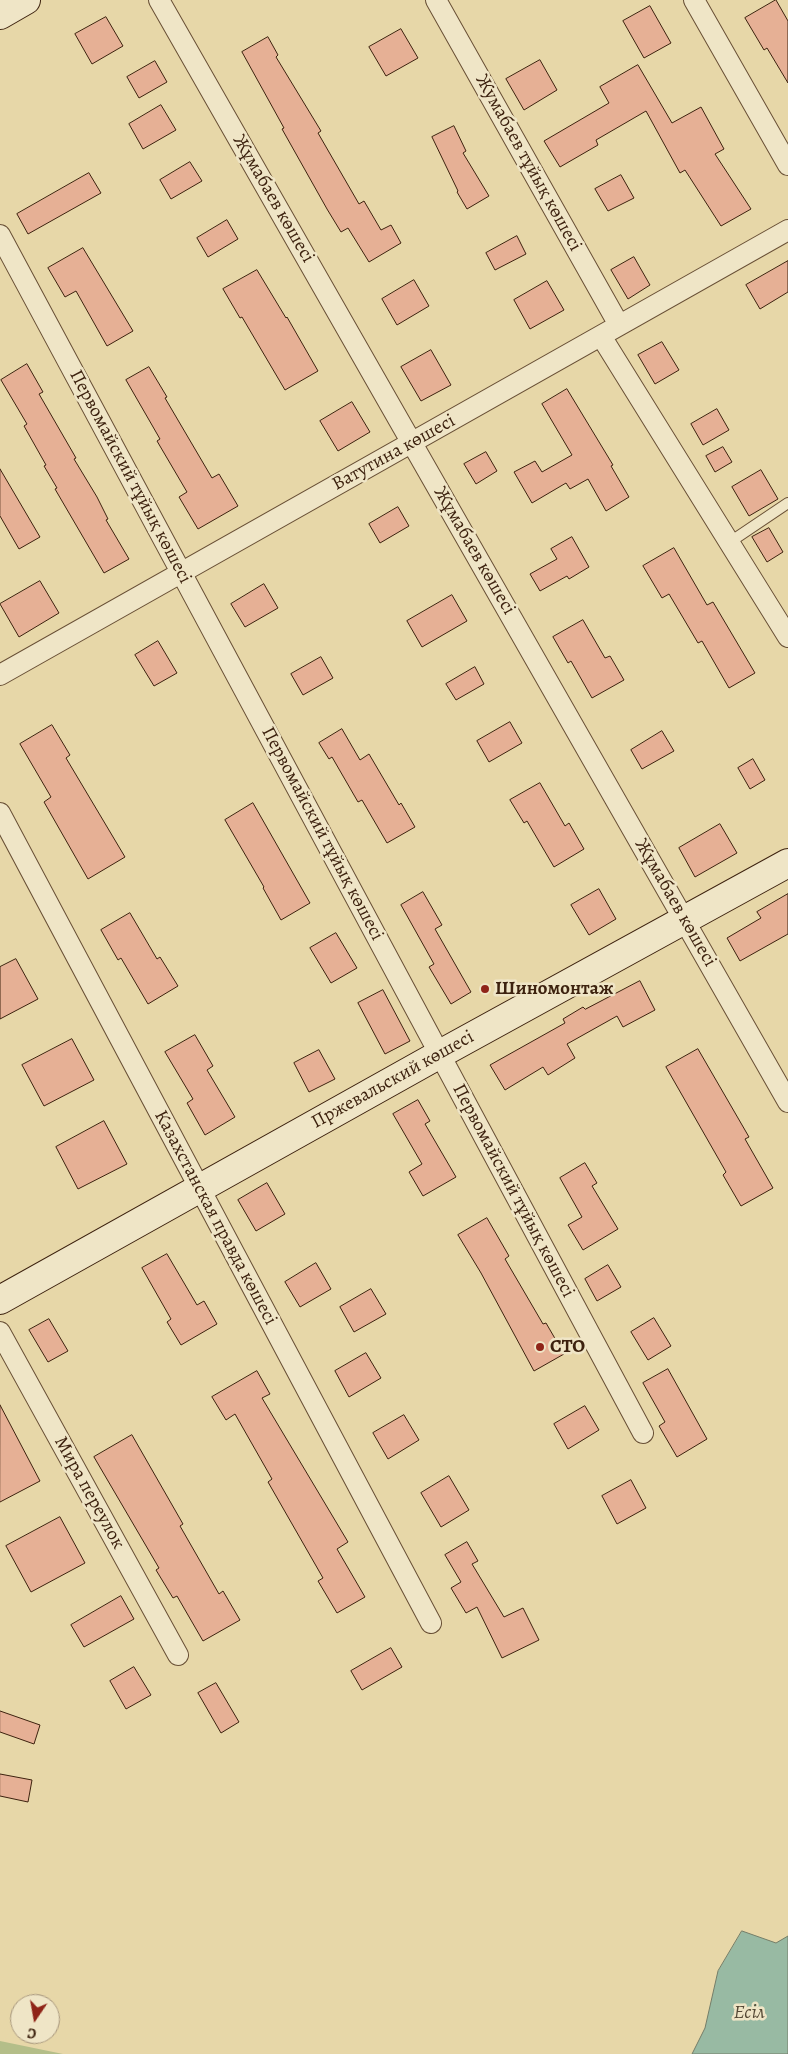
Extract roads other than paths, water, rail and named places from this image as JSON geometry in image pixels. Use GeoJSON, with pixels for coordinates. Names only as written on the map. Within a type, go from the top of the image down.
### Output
{"type":"FeatureCollection","features":[{"type":"Feature","properties":{"kind":"street"},"geometry":{"type":"LineString","coordinates":[[0,15],[26,0]]}},
{"type":"Feature","properties":{"kind":"street","name":"Жұмабаев көшесі"},"geometry":{"type":"LineString","coordinates":[[160,0],[788,1102]]}},
{"type":"Feature","properties":{"kind":"street","name":"Жумабаев тұйық көшесі"},"geometry":{"type":"LineString","coordinates":[[436,0],[620,325]]}},
{"type":"Feature","properties":{"kind":"street"},"geometry":{"type":"LineString","coordinates":[[694,0],[788,165]]}},
{"type":"Feature","properties":{"kind":"street","name":"Ватутина көшесі"},"geometry":{"type":"LineString","coordinates":[[0,676],[788,230]]}},
{"type":"Feature","properties":{"kind":"street","name":"Первомайский тұйық көшесі"},"geometry":{"type":"LineString","coordinates":[[0,235],[644,1433]]}},
{"type":"Feature","properties":{"kind":"street"},"geometry":{"type":"LineString","coordinates":[[601,336],[788,637]]}},
{"type":"Feature","properties":{"kind":"street","name":"Казахстанская правда көшесі"},"geometry":{"type":"LineString","coordinates":[[0,813],[431,1623]]}},
{"type":"Feature","properties":{"kind":"street","name":"Пржевальский көшесі"},"geometry":{"type":"LineString","coordinates":[[0,1300],[440,1054],[788,863]]}},
{"type":"Feature","properties":{"kind":"street","name":"Мира переулок"},"geometry":{"type":"LineString","coordinates":[[0,1332],[178,1655]]}},
{"type":"Feature","properties":{"kind":"lane"},"geometry":{"type":"LineString","coordinates":[[730,542],[788,503]]}},
{"type":"Feature","properties":{"kind":"water","name":"Есіл"},"geometry":{"type":"Polygon","coordinates":[[[742,1931],[776,1943],[788,1936],[788,2054],[692,2054],[705,2028],[718,1971],[742,1931]]]}},
{"type":"Feature","properties":{"kind":"place","name":"Шиномонтаж"},"geometry":{"type":"Point","coordinates":[485,989]}},
{"type":"Feature","properties":{"kind":"place","name":"СТО"},"geometry":{"type":"Point","coordinates":[540,1347]}}]}
